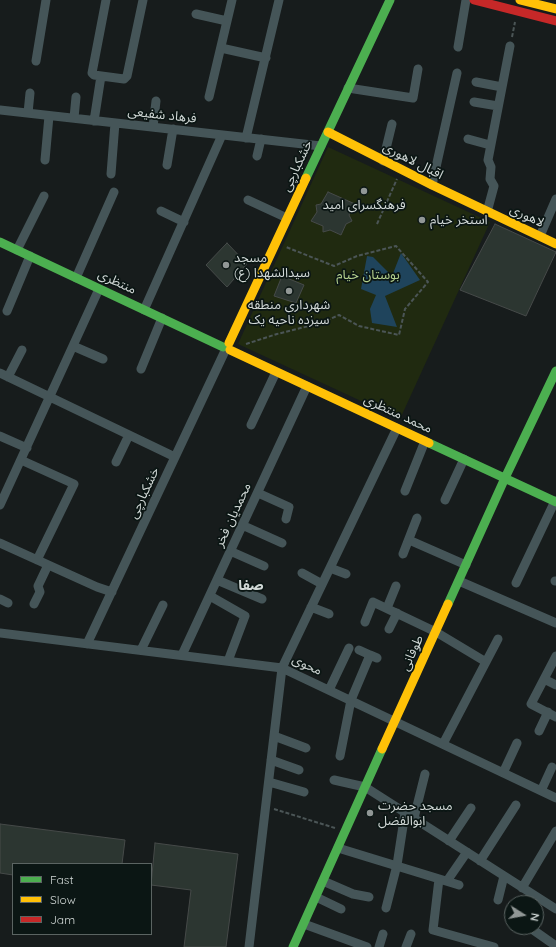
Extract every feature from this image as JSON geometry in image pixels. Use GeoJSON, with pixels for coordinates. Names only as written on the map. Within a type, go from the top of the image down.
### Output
{"type":"FeatureCollection","features":[{"type":"Feature","properties":{"kind":"main road","name":"خشکبارچی"},"geometry":{"type":"LineString","coordinates":[[226,348],[390,0]]}},
{"type":"Feature","properties":{"kind":"main road"},"geometry":{"type":"LineString","coordinates":[[474,0],[556,21]]}},
{"type":"Feature","properties":{"kind":"main road"},"geometry":{"type":"LineString","coordinates":[[520,0],[556,9]]}},
{"type":"Feature","properties":{"kind":"main road","name":"اقبال لاهوری"},"geometry":{"type":"LineString","coordinates":[[328,132],[401,170],[488,212]]}},
{"type":"Feature","properties":{"kind":"main road","name":"لاهوری"},"geometry":{"type":"LineString","coordinates":[[488,212],[556,244]]}},
{"type":"Feature","properties":{"kind":"main road","name":"منتظری"},"geometry":{"type":"LineString","coordinates":[[0,242],[226,348]]}},
{"type":"Feature","properties":{"kind":"main road","name":"محمد منتظری"},"geometry":{"type":"LineString","coordinates":[[226,348],[555,501]]}},
{"type":"Feature","properties":{"kind":"main road","name":"طوفانی"},"geometry":{"type":"LineString","coordinates":[[293,947],[505,478],[556,371]]}},
{"type":"Feature","properties":{"kind":"street"},"geometry":{"type":"LineString","coordinates":[[36,61],[46,0]]}},
{"type":"Feature","properties":{"kind":"street"},"geometry":{"type":"LineString","coordinates":[[106,0],[92,73],[101,76],[124,79],[127,76],[143,0]]}},
{"type":"Feature","properties":{"kind":"street"},"geometry":{"type":"LineString","coordinates":[[209,96],[232,0]]}},
{"type":"Feature","properties":{"kind":"street"},"geometry":{"type":"LineString","coordinates":[[246,138],[279,0]]}},
{"type":"Feature","properties":{"kind":"street"},"geometry":{"type":"LineString","coordinates":[[458,47],[466,0]]}},
{"type":"Feature","properties":{"kind":"street"},"geometry":{"type":"LineString","coordinates":[[196,14],[227,21]]}},
{"type":"Feature","properties":{"kind":"street"},"geometry":{"type":"LineString","coordinates":[[488,212],[494,186],[490,179],[491,166],[488,160],[510,46]]}},
{"type":"Feature","properties":{"kind":"street"},"geometry":{"type":"LineString","coordinates":[[221,48],[266,58]]}},
{"type":"Feature","properties":{"kind":"street"},"geometry":{"type":"LineString","coordinates":[[348,88],[413,98],[418,70]]}},
{"type":"Feature","properties":{"kind":"street"},"geometry":{"type":"LineString","coordinates":[[432,185],[457,73]]}},
{"type":"Feature","properties":{"kind":"street"},"geometry":{"type":"LineString","coordinates":[[94,120],[101,76]]}},
{"type":"Feature","properties":{"kind":"street"},"geometry":{"type":"LineString","coordinates":[[476,82],[502,87]]}},
{"type":"Feature","properties":{"kind":"street"},"geometry":{"type":"LineString","coordinates":[[28,113],[30,93]]}},
{"type":"Feature","properties":{"kind":"street"},"geometry":{"type":"LineString","coordinates":[[74,118],[76,97]]}},
{"type":"Feature","properties":{"kind":"street"},"geometry":{"type":"LineString","coordinates":[[153,127],[156,100]]}},
{"type":"Feature","properties":{"kind":"street"},"geometry":{"type":"LineString","coordinates":[[474,102],[498,106]]}},
{"type":"Feature","properties":{"kind":"street","name":"فرهاد شفیعی"},"geometry":{"type":"LineString","coordinates":[[0,110],[321,146]]}},
{"type":"Feature","properties":{"kind":"street"},"geometry":{"type":"LineString","coordinates":[[45,160],[49,116]]}},
{"type":"Feature","properties":{"kind":"street"},"geometry":{"type":"LineString","coordinates":[[111,174],[115,123]]}},
{"type":"Feature","properties":{"kind":"street"},"geometry":{"type":"LineString","coordinates":[[383,161],[392,124]]}},
{"type":"Feature","properties":{"kind":"street"},"geometry":{"type":"LineString","coordinates":[[167,165],[173,129]]}},
{"type":"Feature","properties":{"kind":"street"},"geometry":{"type":"LineString","coordinates":[[144,310],[222,135]]}},
{"type":"Feature","properties":{"kind":"street"},"geometry":{"type":"LineString","coordinates":[[258,156],[261,139]]}},
{"type":"Feature","properties":{"kind":"street"},"geometry":{"type":"LineString","coordinates":[[468,139],[490,145]]}},
{"type":"Feature","properties":{"kind":"street"},"geometry":{"type":"LineString","coordinates":[[76,278],[114,192]]}},
{"type":"Feature","properties":{"kind":"street"},"geometry":{"type":"LineString","coordinates":[[17,250],[44,196]]}},
{"type":"Feature","properties":{"kind":"street"},"geometry":{"type":"LineString","coordinates":[[540,236],[556,199]]}},
{"type":"Feature","properties":{"kind":"street"},"geometry":{"type":"LineString","coordinates":[[248,200],[287,218]]}},
{"type":"Feature","properties":{"kind":"street"},"geometry":{"type":"LineString","coordinates":[[161,211],[184,222]]}},
{"type":"Feature","properties":{"kind":"street"},"geometry":{"type":"LineString","coordinates":[[7,311],[30,256]]}},
{"type":"Feature","properties":{"kind":"street"},"geometry":{"type":"LineString","coordinates":[[0,505],[4,487],[21,460],[100,289]]}},
{"type":"Feature","properties":{"kind":"street"},"geometry":{"type":"LineString","coordinates":[[140,369],[162,318]]}},
{"type":"Feature","properties":{"kind":"street"},"geometry":{"type":"LineString","coordinates":[[73,346],[103,359]]}},
{"type":"Feature","properties":{"kind":"street","name":"خشکبارچی"},"geometry":{"type":"LineString","coordinates":[[87,644],[226,348]]}},
{"type":"Feature","properties":{"kind":"street"},"geometry":{"type":"LineString","coordinates":[[22,350],[4,375],[175,457]]}},
{"type":"Feature","properties":{"kind":"street"},"geometry":{"type":"LineString","coordinates":[[251,425],[276,372]]}},
{"type":"Feature","properties":{"kind":"street","name":"محمدیان فخر"},"geometry":{"type":"LineString","coordinates":[[182,655],[307,386]]}},
{"type":"Feature","properties":{"kind":"street"},"geometry":{"type":"LineString","coordinates":[[249,947],[282,668],[397,428]]}},
{"type":"Feature","properties":{"kind":"street"},"geometry":{"type":"LineString","coordinates":[[116,462],[129,435]]}},
{"type":"Feature","properties":{"kind":"street"},"geometry":{"type":"LineString","coordinates":[[0,436],[26,448]]}},
{"type":"Feature","properties":{"kind":"street"},"geometry":{"type":"LineString","coordinates":[[405,491],[425,441]]}},
{"type":"Feature","properties":{"kind":"street"},"geometry":{"type":"LineString","coordinates":[[445,500],[464,459]]}},
{"type":"Feature","properties":{"kind":"street"},"geometry":{"type":"LineString","coordinates":[[21,460],[74,484],[37,560]]}},
{"type":"Feature","properties":{"kind":"street"},"geometry":{"type":"LineString","coordinates":[[258,493],[289,507],[286,519]]}},
{"type":"Feature","properties":{"kind":"street"},"geometry":{"type":"LineString","coordinates":[[516,583],[555,501]]}},
{"type":"Feature","properties":{"kind":"street"},"geometry":{"type":"LineString","coordinates":[[403,554],[417,518]]}},
{"type":"Feature","properties":{"kind":"street"},"geometry":{"type":"LineString","coordinates":[[242,525],[282,543]]}},
{"type":"Feature","properties":{"kind":"street"},"geometry":{"type":"LineString","coordinates":[[409,540],[466,565]]}},
{"type":"Feature","properties":{"kind":"street"},"geometry":{"type":"LineString","coordinates":[[1,546],[112,592]]}},
{"type":"Feature","properties":{"kind":"street"},"geometry":{"type":"LineString","coordinates":[[230,552],[264,566]]}},
{"type":"Feature","properties":{"kind":"street"},"geometry":{"type":"LineString","coordinates":[[34,604],[40,592],[38,586],[48,565]]}},
{"type":"Feature","properties":{"kind":"street"},"geometry":{"type":"LineString","coordinates":[[330,568],[346,574]]}},
{"type":"Feature","properties":{"kind":"street"},"geometry":{"type":"LineString","coordinates":[[302,573],[322,584]]}},
{"type":"Feature","properties":{"kind":"street"},"geometry":{"type":"LineString","coordinates":[[217,580],[262,598]]}},
{"type":"Feature","properties":{"kind":"street"},"geometry":{"type":"LineString","coordinates":[[459,581],[556,623]]}},
{"type":"Feature","properties":{"kind":"street"},"geometry":{"type":"LineString","coordinates":[[387,608],[396,586]]}},
{"type":"Feature","properties":{"kind":"street"},"geometry":{"type":"LineString","coordinates":[[210,596],[246,616],[228,661]]}},
{"type":"Feature","properties":{"kind":"street"},"geometry":{"type":"LineString","coordinates":[[365,622],[373,602],[436,632],[486,662]]}},
{"type":"Feature","properties":{"kind":"street"},"geometry":{"type":"LineString","coordinates":[[141,650],[163,605]]}},
{"type":"Feature","properties":{"kind":"street"},"geometry":{"type":"LineString","coordinates":[[311,607],[329,614]]}},
{"type":"Feature","properties":{"kind":"street"},"geometry":{"type":"LineString","coordinates":[[389,629],[397,613]]}},
{"type":"Feature","properties":{"kind":"street","name":"محوی"},"geometry":{"type":"LineString","coordinates":[[0,633],[282,668],[556,798]]}},
{"type":"Feature","properties":{"kind":"street"},"geometry":{"type":"LineString","coordinates":[[443,744],[498,639]]}},
{"type":"Feature","properties":{"kind":"street"},"geometry":{"type":"LineString","coordinates":[[329,690],[349,648]]}},
{"type":"Feature","properties":{"kind":"street"},"geometry":{"type":"LineString","coordinates":[[340,756],[351,700],[373,656],[359,650]]}},
{"type":"Feature","properties":{"kind":"street"},"geometry":{"type":"LineString","coordinates":[[539,731],[552,714],[531,704],[556,656]]}},
{"type":"Feature","properties":{"kind":"street"},"geometry":{"type":"LineString","coordinates":[[544,680],[556,685]]}},
{"type":"Feature","properties":{"kind":"street"},"geometry":{"type":"LineString","coordinates":[[274,736],[306,748]]}},
{"type":"Feature","properties":{"kind":"street"},"geometry":{"type":"LineString","coordinates":[[503,773],[517,743]]}},
{"type":"Feature","properties":{"kind":"street"},"geometry":{"type":"LineString","coordinates":[[271,760],[299,770]]}},
{"type":"Feature","properties":{"kind":"street"},"geometry":{"type":"LineString","coordinates":[[541,791],[552,767]]}},
{"type":"Feature","properties":{"kind":"street"},"geometry":{"type":"LineString","coordinates":[[414,818],[425,774]]}},
{"type":"Feature","properties":{"kind":"street"},"geometry":{"type":"LineString","coordinates":[[334,780],[366,787],[556,909]]}},
{"type":"Feature","properties":{"kind":"street"},"geometry":{"type":"LineString","coordinates":[[269,782],[304,792]]}},
{"type":"Feature","properties":{"kind":"street"},"geometry":{"type":"LineString","coordinates":[[480,860],[516,804]]}},
{"type":"Feature","properties":{"kind":"street"},"geometry":{"type":"LineString","coordinates":[[449,841],[471,808]]}},
{"type":"Feature","properties":{"kind":"street"},"geometry":{"type":"LineString","coordinates":[[386,908],[397,865],[405,813]]}},
{"type":"Feature","properties":{"kind":"street"},"geometry":{"type":"LineString","coordinates":[[522,888],[556,831]]}},
{"type":"Feature","properties":{"kind":"street"},"geometry":{"type":"LineString","coordinates":[[338,848],[459,885]]}},
{"type":"Feature","properties":{"kind":"street"},"geometry":{"type":"LineString","coordinates":[[467,852],[443,880],[433,930],[494,947]]}},
{"type":"Feature","properties":{"kind":"street"},"geometry":{"type":"LineString","coordinates":[[498,900],[504,876]]}},
{"type":"Feature","properties":{"kind":"street"},"geometry":{"type":"LineString","coordinates":[[323,881],[354,894],[370,898]]}},
{"type":"Feature","properties":{"kind":"street"},"geometry":{"type":"LineString","coordinates":[[316,897],[341,909]]}},
{"type":"Feature","properties":{"kind":"street"},"geometry":{"type":"LineString","coordinates":[[304,924],[367,947]]}},
{"type":"Feature","properties":{"kind":"street"},"geometry":{"type":"LineString","coordinates":[[379,947],[383,934]]}},
{"type":"Feature","properties":{"kind":"street"},"geometry":{"type":"LineString","coordinates":[[406,947],[411,934]]}},
{"type":"Feature","properties":{"kind":"street"},"geometry":{"type":"LineString","coordinates":[[540,935],[556,946]]}},
{"type":"Feature","properties":{"kind":"path"},"geometry":{"type":"LineString","coordinates":[[510,46],[517,11]]}},
{"type":"Feature","properties":{"kind":"path"},"geometry":{"type":"LineString","coordinates":[[377,224],[401,170]]}},
{"type":"Feature","properties":{"kind":"path"},"geometry":{"type":"LineString","coordinates":[[226,348],[321,323],[339,315],[359,326],[399,335],[406,309],[428,282],[396,246],[357,256],[334,266],[276,242]]}},
{"type":"Feature","properties":{"kind":"path"},"geometry":{"type":"LineString","coordinates":[[266,806],[346,831]]}},
{"type":"Feature","properties":{"kind":"green space","name":"بوستان خیام"},"geometry":{"type":"Polygon","coordinates":[[[328,147],[490,222],[400,419],[238,344],[328,147]]]}},
{"type":"Feature","properties":{"kind":"water"},"geometry":{"type":"Polygon","coordinates":[[[401,253],[420,280],[385,296],[397,327],[372,323],[370,309],[376,295],[361,289],[367,256],[373,257],[392,276],[401,253]]]}},
{"type":"Feature","properties":{"kind":"building"},"geometry":{"type":"Polygon","coordinates":[[[328,192],[355,204],[349,215],[352,221],[346,224],[341,235],[330,230],[323,232],[323,226],[311,221],[317,212],[316,205],[321,204],[328,192]]]}},
{"type":"Feature","properties":{"kind":"building"},"geometry":{"type":"Polygon","coordinates":[[[495,224],[556,252],[526,316],[460,290],[495,224]]]}},
{"type":"Feature","properties":{"kind":"building","name":"مسجد سیدالشهدا (ع)"},"geometry":{"type":"Polygon","coordinates":[[[227,243],[247,264],[227,287],[206,265],[227,243]]]}},
{"type":"Feature","properties":{"kind":"building","name":"شهرداری منطقه سیزده ناحیه یک"},"geometry":{"type":"Polygon","coordinates":[[[282,276],[304,285],[296,303],[274,296],[282,276]]]}},
{"type":"Feature","properties":{"kind":"building"},"geometry":{"type":"Polygon","coordinates":[[[0,824],[125,840],[122,863],[12,863],[12,875],[0,873],[0,824]]]}},
{"type":"Feature","properties":{"kind":"building"},"geometry":{"type":"Polygon","coordinates":[[[155,843],[238,854],[226,947],[184,947],[191,890],[152,885],[155,843]]]}},
{"type":"Feature","properties":{"kind":"traffic: fast"},"geometry":{"type":"LineString","coordinates":[[306,178],[390,0]]}},
{"type":"Feature","properties":{"kind":"traffic: fast"},"geometry":{"type":"LineString","coordinates":[[0,242],[223,347]]}},
{"type":"Feature","properties":{"kind":"traffic: fast"},"geometry":{"type":"LineString","coordinates":[[448,604],[505,478],[556,371]]}},
{"type":"Feature","properties":{"kind":"traffic: fast"},"geometry":{"type":"LineString","coordinates":[[429,443],[556,502]]}},
{"type":"Feature","properties":{"kind":"traffic: fast"},"geometry":{"type":"LineString","coordinates":[[293,947],[382,749]]}},
{"type":"Feature","properties":{"kind":"traffic: slow"},"geometry":{"type":"LineString","coordinates":[[520,0],[556,9]]}},
{"type":"Feature","properties":{"kind":"traffic: slow"},"geometry":{"type":"LineString","coordinates":[[328,132],[432,185],[556,244]]}},
{"type":"Feature","properties":{"kind":"traffic: slow"},"geometry":{"type":"LineString","coordinates":[[229,343],[306,178]]}},
{"type":"Feature","properties":{"kind":"traffic: slow"},"geometry":{"type":"LineString","coordinates":[[230,350],[429,443]]}},
{"type":"Feature","properties":{"kind":"traffic: slow"},"geometry":{"type":"LineString","coordinates":[[382,749],[448,604]]}},
{"type":"Feature","properties":{"kind":"traffic: jam"},"geometry":{"type":"LineString","coordinates":[[474,0],[556,21]]}},
{"type":"Feature","properties":{"kind":"place","name":"فرهنگسرای امید"},"geometry":{"type":"Point","coordinates":[364,191]}},
{"type":"Feature","properties":{"kind":"place","name":"استخر خیام"},"geometry":{"type":"Point","coordinates":[422,220]}},
{"type":"Feature","properties":{"kind":"place","name":"مسجد سیدالشهدا (ع)"},"geometry":{"type":"Point","coordinates":[226,265]}},
{"type":"Feature","properties":{"kind":"place","name":"شهرداری منطقه سیزده ناحیه یک"},"geometry":{"type":"Point","coordinates":[289,291]}},
{"type":"Feature","properties":{"kind":"place","name":"مسجد حضرت ابوالفضل"},"geometry":{"type":"Point","coordinates":[370,813]}},
{"type":"Feature","properties":{"kind":"district","name":"صفا"},"geometry":{"type":"Point","coordinates":[251,586]}}]}
